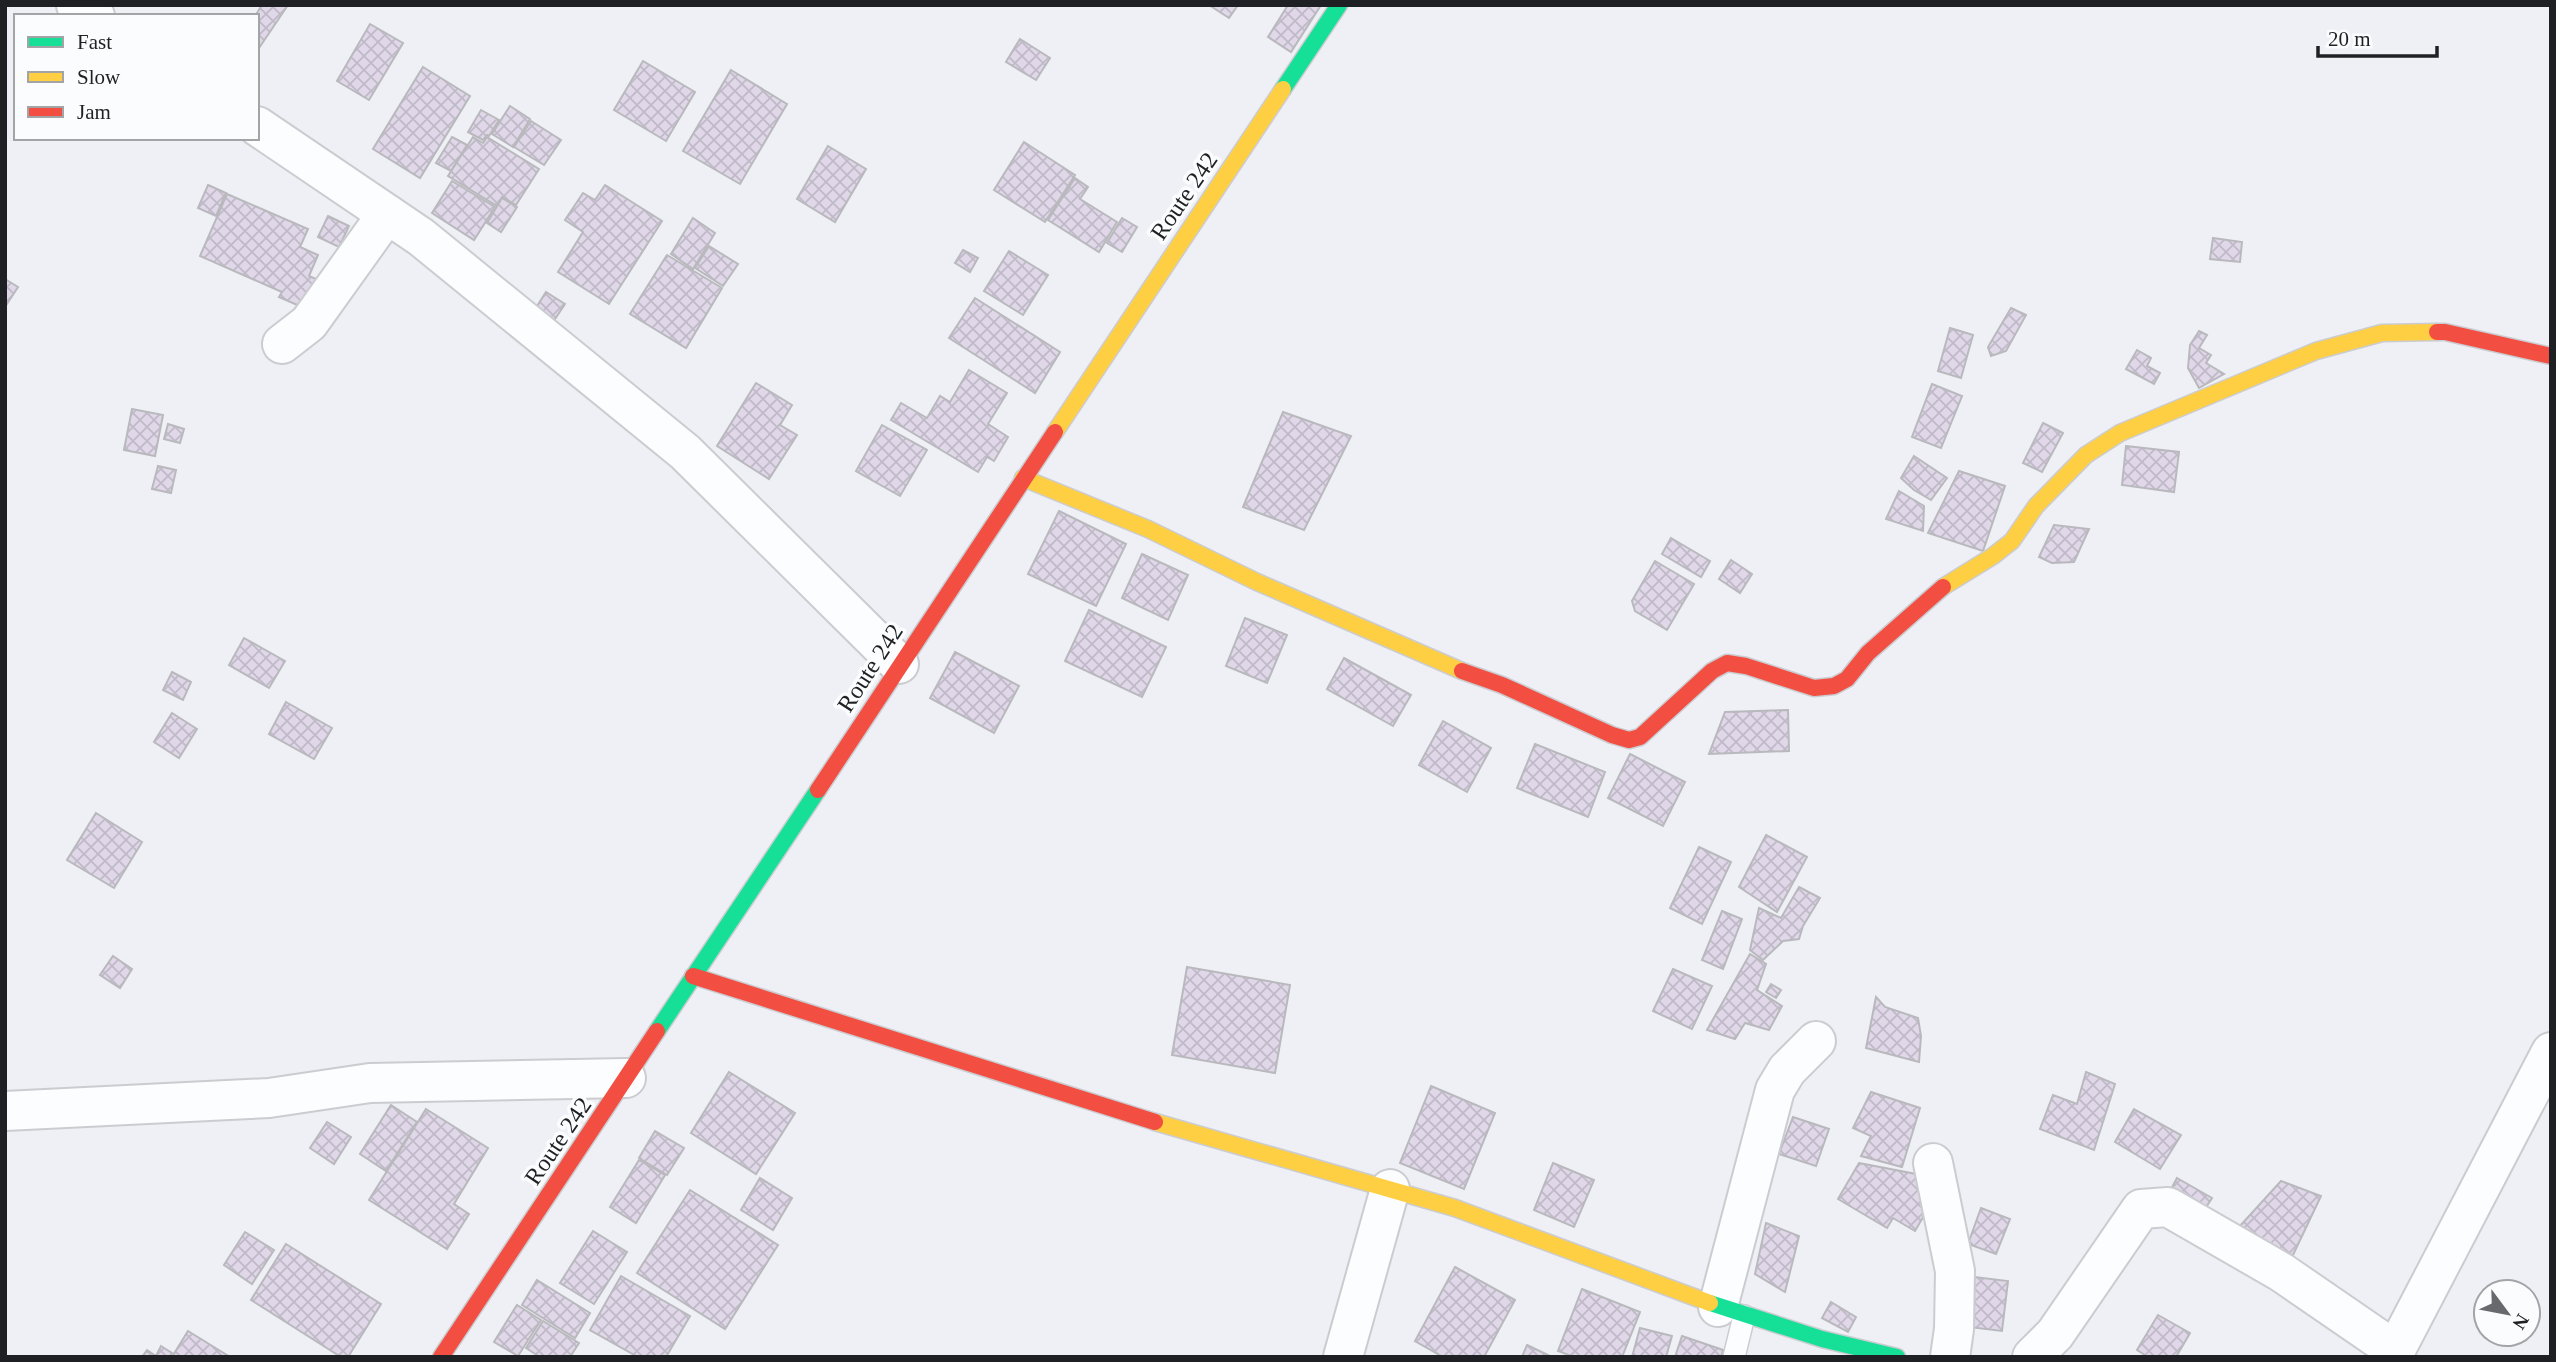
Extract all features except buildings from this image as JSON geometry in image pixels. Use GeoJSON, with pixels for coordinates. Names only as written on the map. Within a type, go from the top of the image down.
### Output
{"type":"FeatureCollection","features":[{"type":"Feature","properties":{"kind":"street"},"geometry":{"type":"LineString","coordinates":[[76,5],[92,14]]}},
{"type":"Feature","properties":{"kind":"street","name":"Route 242"},"geometry":{"type":"LineString","coordinates":[[442,1357],[899,664],[1339,5]]}},
{"type":"Feature","properties":{"kind":"street"},"geometry":{"type":"LineString","coordinates":[[259,127],[421,237],[685,452],[899,664]]}},
{"type":"Feature","properties":{"kind":"street"},"geometry":{"type":"LineString","coordinates":[[282,344],[309,323],[387,214]]}},
{"type":"Feature","properties":{"kind":"street"},"geometry":{"type":"LineString","coordinates":[[1023,478],[1148,529],[1257,582],[1452,667],[1502,685],[1612,735],[1629,740],[1640,737],[1712,671],[1727,663],[1746,666],[1814,688],[1834,686],[1847,679],[1868,653],[1944,586],[2012,541],[2036,506],[2086,455],[2120,433],[2220,390],[2316,351],[2382,333],[2445,332],[2551,356]]}},
{"type":"Feature","properties":{"kind":"street"},"geometry":{"type":"LineString","coordinates":[[693,976],[1108,1109],[1455,1208],[1731,1311],[1822,1339],[1897,1357]]}},
{"type":"Feature","properties":{"kind":"street"},"geometry":{"type":"LineString","coordinates":[[1731,1311],[1775,1090],[1787,1070],[1816,1041]]}},
{"type":"Feature","properties":{"kind":"street"},"geometry":{"type":"LineString","coordinates":[[2032,1357],[2055,1334],[2141,1209],[2149,1207],[2168,1208],[2281,1272],[2394,1354],[2551,1052]]}},
{"type":"Feature","properties":{"kind":"street"},"geometry":{"type":"LineString","coordinates":[[5,1111],[270,1098],[370,1083],[626,1078]]}},
{"type":"Feature","properties":{"kind":"street"},"geometry":{"type":"LineString","coordinates":[[1933,1163],[1955,1271],[1951,1357]]}},
{"type":"Feature","properties":{"kind":"street"},"geometry":{"type":"LineString","coordinates":[[1343,1357],[1390,1189]]}},
{"type":"Feature","properties":{"kind":"lane"},"geometry":{"type":"LineString","coordinates":[[1731,1311],[1734,1357]]}},
{"type":"Feature","properties":{"kind":"traffic: fast"},"geometry":{"type":"LineString","coordinates":[[1283,89],[1339,5]]}},
{"type":"Feature","properties":{"kind":"traffic: fast"},"geometry":{"type":"LineString","coordinates":[[657,1031],[818,790]]}},
{"type":"Feature","properties":{"kind":"traffic: fast"},"geometry":{"type":"LineString","coordinates":[[1710,1303],[1822,1339],[1897,1357]]}},
{"type":"Feature","properties":{"kind":"traffic: slow"},"geometry":{"type":"LineString","coordinates":[[1055,432],[1283,89]]}},
{"type":"Feature","properties":{"kind":"traffic: slow"},"geometry":{"type":"LineString","coordinates":[[1943,587],[2012,541],[2036,506],[2086,455],[2120,433],[2316,351],[2382,333],[2437,332]]}},
{"type":"Feature","properties":{"kind":"traffic: slow"},"geometry":{"type":"LineString","coordinates":[[1023,478],[1148,529],[1257,582],[1462,671]]}},
{"type":"Feature","properties":{"kind":"traffic: slow"},"geometry":{"type":"LineString","coordinates":[[1155,1122],[1455,1208],[1710,1303]]}},
{"type":"Feature","properties":{"kind":"traffic: jam"},"geometry":{"type":"LineString","coordinates":[[2437,332],[2551,356]]}},
{"type":"Feature","properties":{"kind":"traffic: jam"},"geometry":{"type":"LineString","coordinates":[[818,790],[1055,432]]}},
{"type":"Feature","properties":{"kind":"traffic: jam"},"geometry":{"type":"LineString","coordinates":[[1462,671],[1502,685],[1612,735],[1629,740],[1640,737],[1712,671],[1727,663],[1746,666],[1814,688],[1834,686],[1847,679],[1868,653],[1943,587]]}},
{"type":"Feature","properties":{"kind":"traffic: jam"},"geometry":{"type":"LineString","coordinates":[[693,976],[1155,1122]]}},
{"type":"Feature","properties":{"kind":"traffic: jam"},"geometry":{"type":"LineString","coordinates":[[441,1357],[657,1031]]}}]}
